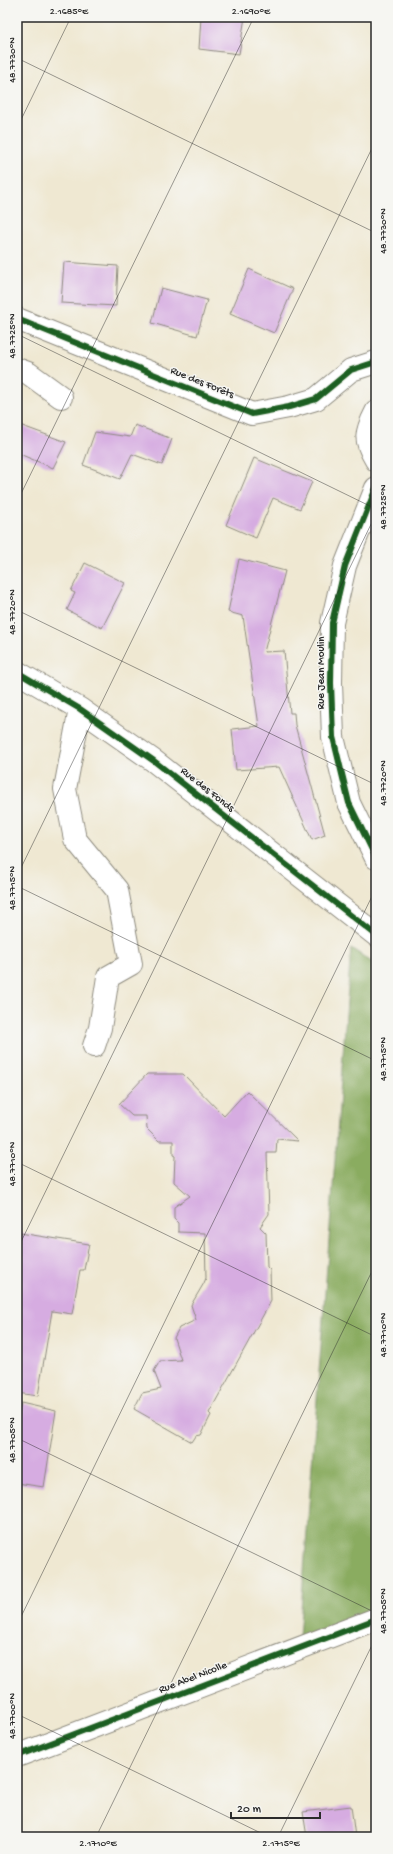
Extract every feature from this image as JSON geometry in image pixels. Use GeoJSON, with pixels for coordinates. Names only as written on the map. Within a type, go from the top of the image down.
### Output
{"type":"FeatureCollection","features":[{"type":"Feature","properties":{"kind":"street","name":"Rue des Forêts"},"geometry":{"type":"LineString","coordinates":[[17,319],[252,414],[289,407],[316,399],[351,370],[376,362]]}},
{"type":"Feature","properties":{"kind":"street"},"geometry":{"type":"LineString","coordinates":[[17,368],[28,373],[61,397]]}},
{"type":"Feature","properties":{"kind":"street"},"geometry":{"type":"LineString","coordinates":[[376,412],[368,427],[367,446],[376,460]]}},
{"type":"Feature","properties":{"kind":"street","name":"Rue Jean Moulin"},"geometry":{"type":"LineString","coordinates":[[376,488],[345,566],[332,623],[331,684],[333,737],[349,803],[376,858]]}},
{"type":"Feature","properties":{"kind":"street","name":"Rue des Fonds"},"geometry":{"type":"LineString","coordinates":[[17,672],[80,709],[154,762],[376,935]]}},
{"type":"Feature","properties":{"kind":"street"},"geometry":{"type":"LineString","coordinates":[[80,709],[65,789],[75,839],[117,890],[131,964],[108,977],[100,1028],[94,1046]]}},
{"type":"Feature","properties":{"kind":"street","name":"Rue Abel Nicolle"},"geometry":{"type":"LineString","coordinates":[[17,1756],[376,1619]]}},
{"type":"Feature","properties":{"kind":"green space"},"geometry":{"type":"Polygon","coordinates":[[[351,948],[376,965],[376,1612],[299,1637],[351,948]]]}},
{"type":"Feature","properties":{"kind":"building"},"geometry":{"type":"Polygon","coordinates":[[[201,17],[245,17],[239,54],[199,49],[201,17]]]}},
{"type":"Feature","properties":{"kind":"building"},"geometry":{"type":"Polygon","coordinates":[[[64,262],[118,266],[116,306],[61,303],[64,262]]]}},
{"type":"Feature","properties":{"kind":"building"},"geometry":{"type":"Polygon","coordinates":[[[249,269],[293,289],[274,333],[230,314],[249,269]]]}},
{"type":"Feature","properties":{"kind":"building"},"geometry":{"type":"Polygon","coordinates":[[[161,288],[207,300],[197,336],[152,323],[161,288]]]}},
{"type":"Feature","properties":{"kind":"building"},"geometry":{"type":"Polygon","coordinates":[[[17,424],[66,442],[53,468],[17,453],[17,424]]]}},
{"type":"Feature","properties":{"kind":"building"},"geometry":{"type":"Polygon","coordinates":[[[135,425],[172,439],[162,465],[132,454],[120,479],[83,465],[95,432],[130,437],[135,425]]]}},
{"type":"Feature","properties":{"kind":"building"},"geometry":{"type":"Polygon","coordinates":[[[254,458],[312,482],[300,509],[273,498],[256,538],[226,525],[254,458]]]}},
{"type":"Feature","properties":{"kind":"building"},"geometry":{"type":"Polygon","coordinates":[[[239,559],[285,571],[264,652],[284,651],[290,713],[294,713],[295,725],[325,835],[312,840],[279,767],[236,770],[232,729],[259,726],[243,616],[228,612],[239,559]]]}},
{"type":"Feature","properties":{"kind":"building"},"geometry":{"type":"Polygon","coordinates":[[[85,563],[125,583],[102,628],[67,610],[75,593],[71,591],[85,563]]]}},
{"type":"Feature","properties":{"kind":"building"},"geometry":{"type":"Polygon","coordinates":[[[147,1074],[183,1074],[224,1116],[247,1091],[298,1141],[277,1139],[276,1153],[267,1153],[269,1214],[260,1227],[266,1233],[267,1267],[270,1270],[271,1301],[209,1413],[211,1415],[201,1435],[196,1436],[192,1442],[134,1409],[142,1393],[161,1389],[154,1371],[160,1361],[181,1360],[174,1338],[179,1328],[196,1320],[191,1305],[206,1278],[205,1233],[178,1232],[178,1223],[174,1219],[174,1207],[190,1196],[174,1182],[175,1156],[173,1155],[173,1141],[159,1141],[147,1129],[146,1116],[132,1116],[119,1104],[147,1074]]]}},
{"type":"Feature","properties":{"kind":"building"},"geometry":{"type":"Polygon","coordinates":[[[20,1233],[89,1244],[84,1270],[80,1270],[72,1314],[52,1311],[38,1396],[17,1393],[17,1256],[20,1233]]]}},
{"type":"Feature","properties":{"kind":"building"},"geometry":{"type":"Polygon","coordinates":[[[21,1403],[56,1411],[44,1487],[17,1483],[17,1428],[21,1403]]]}},
{"type":"Feature","properties":{"kind":"building"},"geometry":{"type":"Polygon","coordinates":[[[351,1806],[355,1837],[307,1837],[303,1812],[351,1806]]]}},
{"type":"Feature","properties":{"kind":"cycle path"},"geometry":{"type":"LineString","coordinates":[[17,319],[252,414],[289,407],[316,399],[351,370],[376,362]]}},
{"type":"Feature","properties":{"kind":"cycle path"},"geometry":{"type":"LineString","coordinates":[[376,488],[345,566],[332,623],[331,683],[333,737],[349,803],[376,858]]}},
{"type":"Feature","properties":{"kind":"cycle path"},"geometry":{"type":"LineString","coordinates":[[17,672],[80,709],[154,761],[376,935]]}},
{"type":"Feature","properties":{"kind":"cycle path"},"geometry":{"type":"LineString","coordinates":[[17,1756],[376,1619]]}}]}
